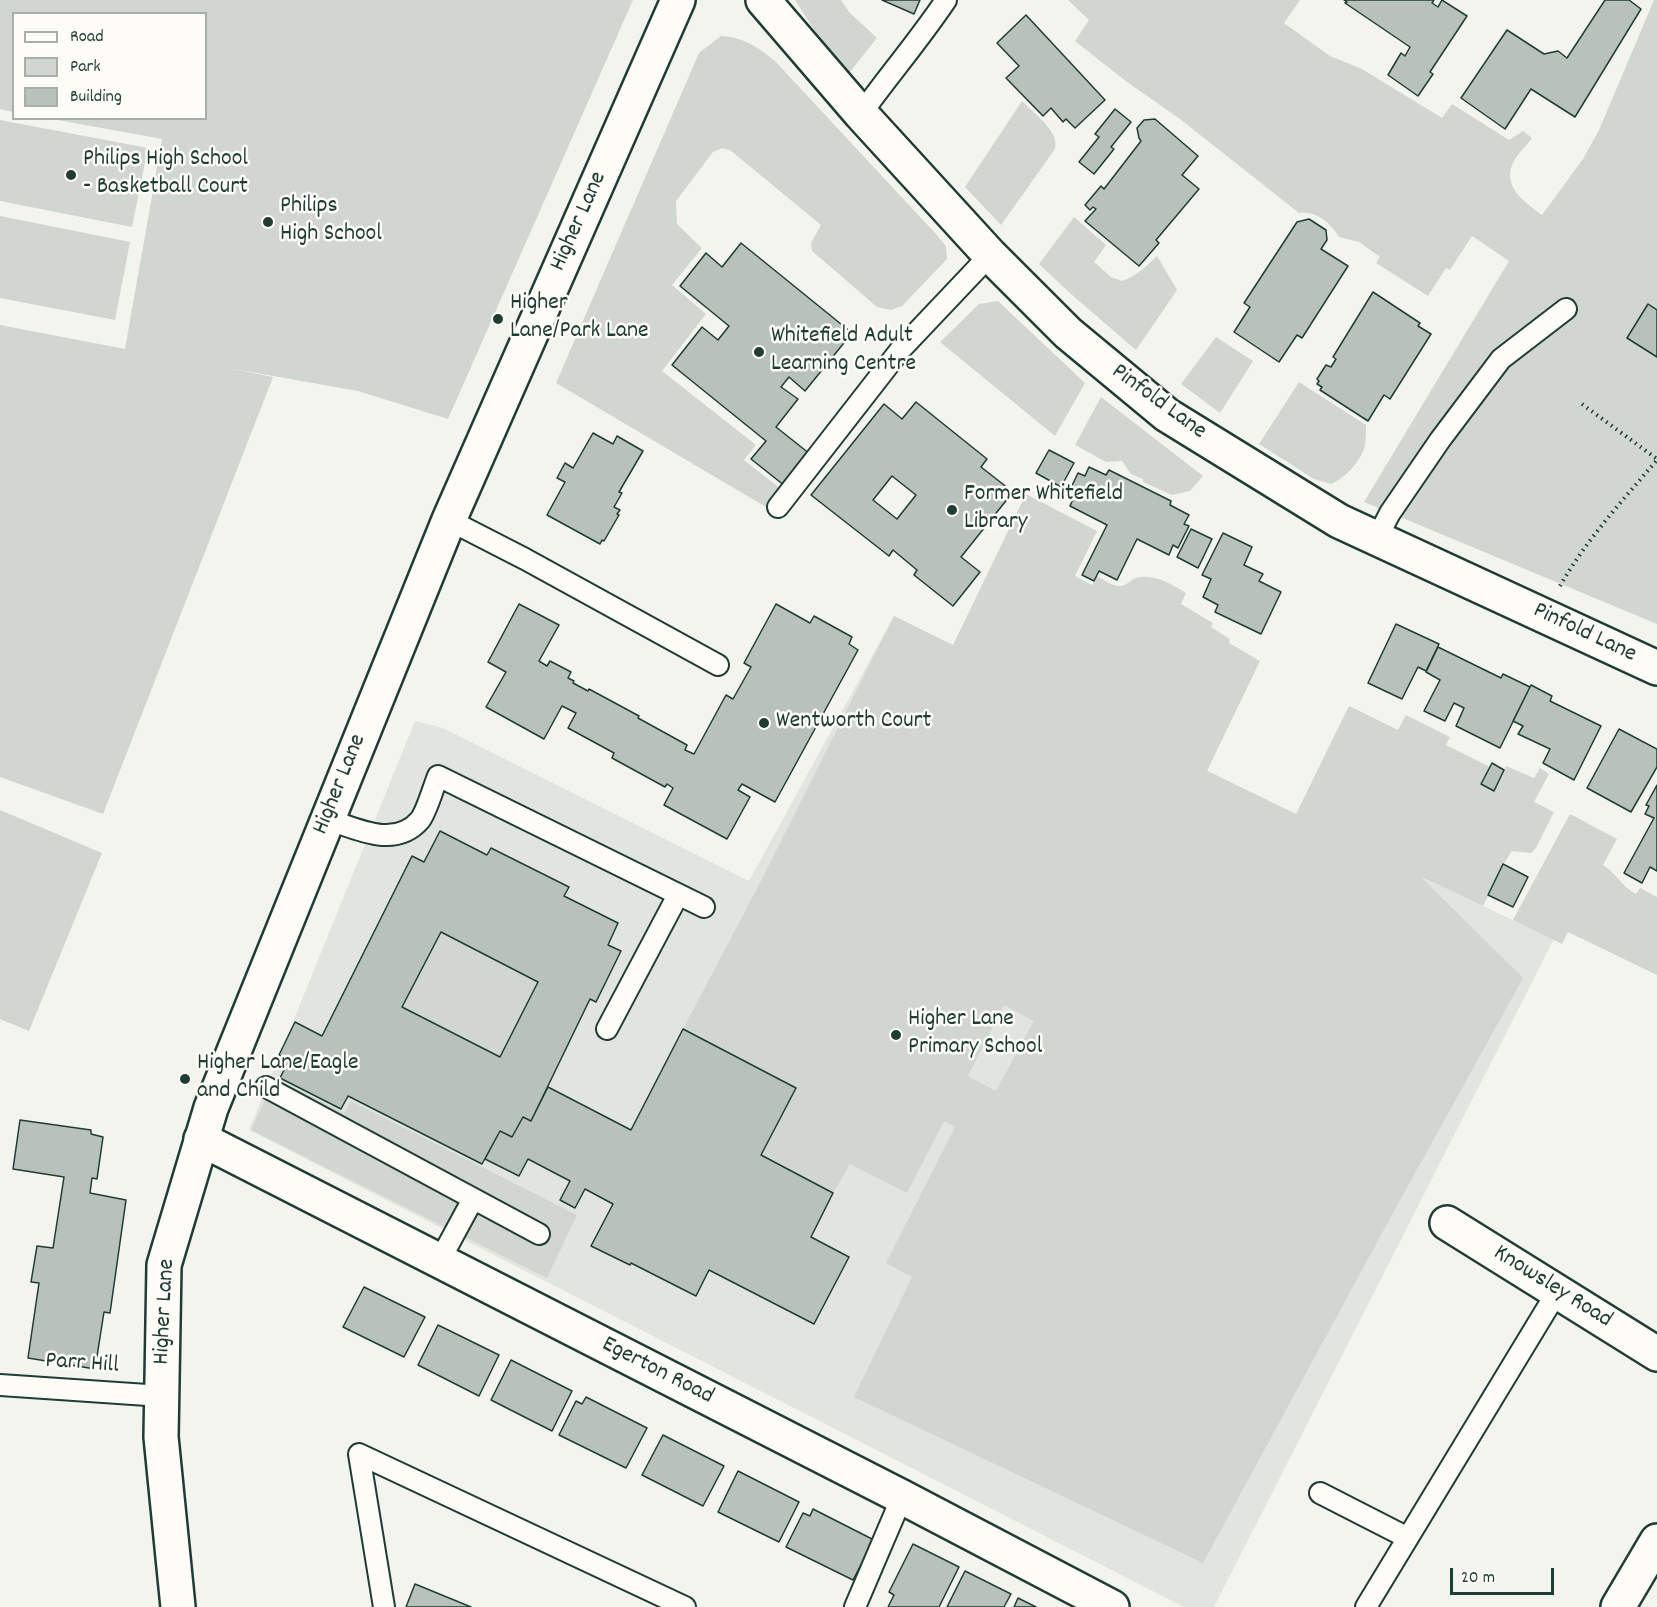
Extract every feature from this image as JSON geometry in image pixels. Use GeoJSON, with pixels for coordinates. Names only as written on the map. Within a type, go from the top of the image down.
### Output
{"type":"FeatureCollection","features":[{"type":"Feature","properties":{"kind":"main road","name":"Higher Lane"},"geometry":{"type":"LineString","coordinates":[[179,1606],[161,1437],[165,1265],[201,1139],[211,1108],[448,520],[678,0]]}},
{"type":"Feature","properties":{"kind":"main road","name":"Pinfold Lane"},"geometry":{"type":"LineString","coordinates":[[763,0],[861,114],[990,255],[1068,333],[1167,415],[1339,521],[1657,668]]}},
{"type":"Feature","properties":{"kind":"main road","name":"Egerton Road"},"geometry":{"type":"LineString","coordinates":[[201,1139],[902,1497],[1112,1607]]}},
{"type":"Feature","properties":{"kind":"main road","name":"Knowsley Road"},"geometry":{"type":"LineString","coordinates":[[1447,1223],[1657,1354]]}},
{"type":"Feature","properties":{"kind":"main road"},"geometry":{"type":"LineString","coordinates":[[1618,1607],[1657,1540]]}},
{"type":"Feature","properties":{"kind":"lane"},"geometry":{"type":"LineString","coordinates":[[861,114],[946,0]]}},
{"type":"Feature","properties":{"kind":"lane"},"geometry":{"type":"LineString","coordinates":[[778,507],[901,349],[990,255]]}},
{"type":"Feature","properties":{"kind":"lane"},"geometry":{"type":"LineString","coordinates":[[1377,538],[1390,513],[1434,449],[1502,359],[1566,309]]}},
{"type":"Feature","properties":{"kind":"lane"},"geometry":{"type":"LineString","coordinates":[[448,520],[525,559],[718,665]]}},
{"type":"Feature","properties":{"kind":"lane"},"geometry":{"type":"LineString","coordinates":[[327,819],[373,835],[400,834],[421,820],[438,776],[704,907]]}},
{"type":"Feature","properties":{"kind":"lane"},"geometry":{"type":"LineString","coordinates":[[607,1029],[678,895]]}},
{"type":"Feature","properties":{"kind":"lane"},"geometry":{"type":"LineString","coordinates":[[266,1087],[539,1234]]}},
{"type":"Feature","properties":{"kind":"lane"},"geometry":{"type":"LineString","coordinates":[[440,1260],[473,1199]]}},
{"type":"Feature","properties":{"kind":"lane"},"geometry":{"type":"LineString","coordinates":[[1366,1607],[1557,1292]]}},
{"type":"Feature","properties":{"kind":"lane","name":"Parr Hill"},"geometry":{"type":"LineString","coordinates":[[0,1386],[162,1396]]}},
{"type":"Feature","properties":{"kind":"lane"},"geometry":{"type":"LineString","coordinates":[[384,1607],[360,1454],[685,1607]]}},
{"type":"Feature","properties":{"kind":"lane"},"geometry":{"type":"LineString","coordinates":[[1320,1493],[1408,1538]]}},
{"type":"Feature","properties":{"kind":"lane"},"geometry":{"type":"LineString","coordinates":[[855,1607],[902,1497]]}},
{"type":"Feature","properties":{"kind":"path"},"geometry":{"type":"LineString","coordinates":[[1543,615],[1571,566],[1657,460],[1582,404]]}},
{"type":"Feature","properties":{"kind":"shaded area","name":"Higher Lane Primary School"},"geometry":{"type":"Polygon","coordinates":[[[894,616],[1472,901],[1554,939],[1214,1607],[1184,1607],[249,1130],[415,721],[443,728],[749,881],[894,616]]]}},
{"type":"Feature","properties":{"kind":"green space","name":"Philips High School"},"geometry":{"type":"Polygon","coordinates":[[[0,0],[633,0],[448,419],[358,391],[222,367],[273,377],[103,814],[0,777],[0,325],[125,349],[162,139],[58,120],[207,120],[207,12],[12,12],[12,112],[0,109],[0,0]]]}},
{"type":"Feature","properties":{"kind":"green space"},"geometry":{"type":"Polygon","coordinates":[[[795,0],[841,0],[849,12],[877,38],[849,73],[818,36],[795,0]]]}},
{"type":"Feature","properties":{"kind":"green space"},"geometry":{"type":"Polygon","coordinates":[[[1068,0],[1300,0],[1284,23],[1330,56],[1362,69],[1442,118],[1452,104],[1509,140],[1523,131],[1532,138],[1514,161],[1510,178],[1512,186],[1522,199],[1542,215],[1583,159],[1599,130],[1654,0],[1657,0],[1657,624],[1364,502],[1509,261],[1472,236],[1450,270],[1446,268],[1428,296],[1376,263],[1380,257],[1359,242],[1339,237],[1327,222],[1317,216],[1299,213],[1180,119],[1127,82],[1075,41],[1089,20],[1068,0]]]}},
{"type":"Feature","properties":{"kind":"green space"},"geometry":{"type":"Polygon","coordinates":[[[721,36],[736,38],[750,44],[775,61],[946,246],[947,259],[902,306],[891,310],[877,307],[812,251],[811,243],[821,225],[730,150],[722,148],[713,152],[676,201],[677,224],[702,248],[672,285],[706,314],[662,371],[756,445],[744,460],[781,489],[766,507],[556,383],[699,53],[721,36]]]}},
{"type":"Feature","properties":{"kind":"green space"},"geometry":{"type":"Polygon","coordinates":[[[1022,101],[1050,129],[1054,136],[1055,149],[1001,225],[965,187],[1022,101]]]}},
{"type":"Feature","properties":{"kind":"green space","name":"Philips High School - Basketball Court"},"geometry":{"type":"Polygon","coordinates":[[[0,120],[148,148],[132,227],[0,201],[0,120]]]}},
{"type":"Feature","properties":{"kind":"green space","name":"Philips High School - Basketball Court"},"geometry":{"type":"Polygon","coordinates":[[[0,216],[130,242],[115,320],[0,298],[0,216]]]}},
{"type":"Feature","properties":{"kind":"green space"},"geometry":{"type":"Polygon","coordinates":[[[1074,217],[1106,245],[1094,262],[1111,277],[1122,281],[1127,279],[1141,271],[1157,256],[1177,290],[1136,350],[1039,264],[1074,217]]]}},
{"type":"Feature","properties":{"kind":"green space"},"geometry":{"type":"Polygon","coordinates":[[[998,301],[1085,383],[1055,436],[940,342],[979,304],[998,301]]]}},
{"type":"Feature","properties":{"kind":"green space"},"geometry":{"type":"Polygon","coordinates":[[[1216,337],[1253,361],[1220,413],[1181,384],[1216,337]]]}},
{"type":"Feature","properties":{"kind":"green space"},"geometry":{"type":"Polygon","coordinates":[[[1299,382],[1366,425],[1365,446],[1361,455],[1346,474],[1331,484],[1314,479],[1259,444],[1299,382]]]}},
{"type":"Feature","properties":{"kind":"green space"},"geometry":{"type":"Polygon","coordinates":[[[1101,397],[1203,476],[1190,491],[1172,495],[1131,474],[1122,461],[1106,462],[1075,445],[1101,397]]]}},
{"type":"Feature","properties":{"kind":"green space","name":"Higher Lane Primary School"},"geometry":{"type":"Polygon","coordinates":[[[1026,494],[1097,531],[1075,576],[1092,585],[1097,576],[1119,586],[1143,577],[1156,578],[1168,583],[1186,593],[1181,604],[1213,623],[1211,627],[1230,639],[1229,643],[1260,661],[1207,771],[1296,814],[1349,706],[1398,730],[1406,715],[1450,737],[1446,745],[1490,767],[1481,784],[1494,790],[1506,766],[1534,778],[1540,768],[1549,774],[1534,802],[1554,812],[1536,848],[1531,853],[1512,851],[1483,906],[1420,876],[1523,978],[1203,1563],[854,1397],[912,1277],[886,1263],[955,1127],[944,1121],[907,1193],[850,1164],[833,1193],[761,1155],[796,1088],[683,1029],[761,881],[894,616],[953,645],[1026,494]],[[1004,1005],[968,1076],[996,1091],[1034,1021],[1004,1005]]]}},
{"type":"Feature","properties":{"kind":"green space"},"geometry":{"type":"Polygon","coordinates":[[[0,810],[102,853],[29,1031],[0,1019],[0,810]]]}},
{"type":"Feature","properties":{"kind":"green space"},"geometry":{"type":"Polygon","coordinates":[[[1570,814],[1617,839],[1603,865],[1636,894],[1640,888],[1657,897],[1657,975],[1568,932],[1562,944],[1513,920],[1570,814]]]}},
{"type":"Feature","properties":{"kind":"green space"},"geometry":{"type":"Polygon","coordinates":[[[441,932],[538,982],[500,1057],[402,1007],[441,932]]]}},
{"type":"Feature","properties":{"kind":"green space"},"geometry":{"type":"Polygon","coordinates":[[[275,1078],[344,1113],[351,1101],[577,1215],[547,1278],[251,1130],[275,1078]]]}},
{"type":"Feature","properties":{"kind":"building"},"geometry":{"type":"Polygon","coordinates":[[[882,0],[920,0],[914,14],[882,0]]]}},
{"type":"Feature","properties":{"kind":"building"},"geometry":{"type":"Polygon","coordinates":[[[1344,0],[1434,0],[1432,3],[1438,7],[1442,0],[1467,16],[1430,72],[1433,74],[1418,96],[1388,75],[1401,53],[1405,56],[1410,47],[1345,3],[1347,2],[1344,0]]]}},
{"type":"Feature","properties":{"kind":"building"},"geometry":{"type":"Polygon","coordinates":[[[1605,0],[1629,0],[1641,9],[1575,117],[1531,89],[1505,129],[1461,98],[1507,30],[1544,54],[1558,51],[1567,58],[1605,0]]]}},
{"type":"Feature","properties":{"kind":"building"},"geometry":{"type":"Polygon","coordinates":[[[1026,15],[1105,100],[1075,128],[1066,119],[1063,122],[1051,108],[1043,116],[1006,78],[1019,66],[997,43],[1026,15]]]}},
{"type":"Feature","properties":{"kind":"building"},"geometry":{"type":"Polygon","coordinates":[[[1115,109],[1131,122],[1111,147],[1114,149],[1094,174],[1079,162],[1099,137],[1095,134],[1115,109]]]}},
{"type":"Feature","properties":{"kind":"building"},"geometry":{"type":"Polygon","coordinates":[[[1155,119],[1198,156],[1182,175],[1199,189],[1156,240],[1159,243],[1139,266],[1085,221],[1096,209],[1093,207],[1090,210],[1085,205],[1101,186],[1104,189],[1141,141],[1137,128],[1144,120],[1155,119]]]}},
{"type":"Feature","properties":{"kind":"building"},"geometry":{"type":"Polygon","coordinates":[[[1309,219],[1326,230],[1327,240],[1321,249],[1348,266],[1302,338],[1297,335],[1279,362],[1234,332],[1250,307],[1244,303],[1297,222],[1309,219]]]}},
{"type":"Feature","properties":{"kind":"building","name":"Whitefield Adult Learning Centre"},"geometry":{"type":"Polygon","coordinates":[[[741,243],[852,333],[805,391],[789,377],[781,387],[798,399],[776,427],[810,454],[785,486],[751,459],[766,441],[672,365],[702,327],[718,340],[729,326],[680,286],[706,253],[722,267],[741,243]]]}},
{"type":"Feature","properties":{"kind":"building"},"geometry":{"type":"Polygon","coordinates":[[[1373,292],[1420,323],[1418,326],[1431,334],[1390,399],[1384,395],[1368,421],[1320,390],[1322,387],[1317,384],[1319,381],[1317,379],[1326,365],[1331,367],[1336,359],[1333,357],[1373,292]]]}},
{"type":"Feature","properties":{"kind":"building"},"geometry":{"type":"Polygon","coordinates":[[[1648,304],[1657,310],[1657,357],[1627,338],[1648,304]]]}},
{"type":"Feature","properties":{"kind":"building","name":"Former Whitefield Library"},"geometry":{"type":"Polygon","coordinates":[[[916,402],[987,459],[981,467],[1013,492],[961,557],[980,572],[953,606],[914,575],[917,570],[893,550],[889,556],[811,495],[884,404],[902,419],[916,402]],[[892,476],[873,500],[897,519],[916,495],[892,476]]]}},
{"type":"Feature","properties":{"kind":"building"},"geometry":{"type":"Polygon","coordinates":[[[593,433],[613,444],[617,436],[643,451],[619,492],[622,493],[614,507],[620,510],[617,514],[619,515],[600,544],[547,515],[565,482],[557,478],[565,463],[573,468],[593,433]]]}},
{"type":"Feature","properties":{"kind":"building"},"geometry":{"type":"Polygon","coordinates":[[[1049,450],[1074,463],[1061,487],[1036,473],[1049,450]]]}},
{"type":"Feature","properties":{"kind":"building"},"geometry":{"type":"Polygon","coordinates":[[[1089,467],[1106,475],[1109,470],[1171,501],[1170,505],[1189,515],[1184,524],[1189,526],[1178,548],[1173,545],[1169,555],[1137,539],[1117,580],[1099,571],[1094,581],[1082,575],[1107,525],[1070,506],[1074,497],[1068,494],[1078,473],[1085,476],[1089,467]]]}},
{"type":"Feature","properties":{"kind":"building"},"geometry":{"type":"Polygon","coordinates":[[[1191,529],[1212,539],[1198,568],[1177,557],[1191,529]]]}},
{"type":"Feature","properties":{"kind":"building"},"geometry":{"type":"Polygon","coordinates":[[[1223,533],[1252,547],[1244,565],[1263,574],[1259,581],[1281,592],[1261,634],[1215,612],[1218,605],[1203,597],[1211,579],[1202,575],[1223,533]]]}},
{"type":"Feature","properties":{"kind":"building","name":"Wentworth Court"},"geometry":{"type":"Polygon","coordinates":[[[519,604],[559,625],[539,661],[547,666],[550,661],[571,672],[568,678],[574,681],[573,683],[639,716],[638,718],[687,745],[685,750],[694,754],[726,695],[733,699],[751,667],[744,663],[776,604],[810,623],[814,616],[852,637],[849,644],[858,650],[775,802],[742,784],[738,790],[750,797],[727,839],[664,805],[673,788],[667,784],[665,787],[612,758],[614,753],[568,728],[576,713],[562,706],[544,739],[486,707],[506,672],[488,662],[519,604]]]}},
{"type":"Feature","properties":{"kind":"building"},"geometry":{"type":"Polygon","coordinates":[[[1396,624],[1439,644],[1426,671],[1418,667],[1402,699],[1368,683],[1396,624]]]}},
{"type":"Feature","properties":{"kind":"building"},"geometry":{"type":"Polygon","coordinates":[[[1438,647],[1501,678],[1503,674],[1530,687],[1500,748],[1456,726],[1464,708],[1454,703],[1445,721],[1424,711],[1440,680],[1426,672],[1438,647]]]}},
{"type":"Feature","properties":{"kind":"building"},"geometry":{"type":"Polygon","coordinates":[[[1531,685],[1552,696],[1550,701],[1601,726],[1574,780],[1543,763],[1550,749],[1518,734],[1523,726],[1513,721],[1531,685]]]}},
{"type":"Feature","properties":{"kind":"building"},"geometry":{"type":"Polygon","coordinates":[[[1619,729],[1657,749],[1657,767],[1631,812],[1587,788],[1619,729]]]}},
{"type":"Feature","properties":{"kind":"building"},"geometry":{"type":"Polygon","coordinates":[[[1492,763],[1504,770],[1494,791],[1481,784],[1492,763]]]}},
{"type":"Feature","properties":{"kind":"building"},"geometry":{"type":"Polygon","coordinates":[[[1657,785],[1657,871],[1650,867],[1642,883],[1624,873],[1654,818],[1645,814],[1649,806],[1646,805],[1657,785]]]}},
{"type":"Feature","properties":{"kind":"building"},"geometry":{"type":"Polygon","coordinates":[[[440,831],[487,855],[491,848],[569,887],[564,896],[618,923],[608,945],[621,951],[596,1002],[590,999],[531,1121],[523,1117],[512,1137],[500,1131],[482,1164],[348,1096],[341,1109],[280,1078],[289,1060],[279,1055],[295,1022],[322,1036],[412,856],[424,862],[440,831]],[[441,932],[402,1007],[500,1057],[538,982],[441,932]]]}},
{"type":"Feature","properties":{"kind":"building"},"geometry":{"type":"Polygon","coordinates":[[[1503,864],[1528,877],[1513,907],[1488,895],[1503,864]]]}},
{"type":"Feature","properties":{"kind":"building"},"geometry":{"type":"Polygon","coordinates":[[[683,1029],[796,1088],[761,1155],[833,1193],[811,1237],[849,1257],[814,1324],[709,1270],[696,1296],[631,1263],[630,1265],[591,1246],[613,1204],[585,1189],[575,1208],[560,1200],[570,1181],[528,1159],[519,1176],[485,1159],[500,1131],[512,1137],[523,1117],[531,1121],[548,1087],[631,1130],[683,1029]]]}},
{"type":"Feature","properties":{"kind":"building"},"geometry":{"type":"Polygon","coordinates":[[[20,1120],[91,1130],[91,1134],[103,1137],[97,1179],[92,1178],[90,1193],[126,1200],[110,1313],[104,1312],[95,1369],[28,1358],[39,1283],[31,1282],[37,1246],[53,1248],[64,1177],[13,1169],[20,1120]]]}},
{"type":"Feature","properties":{"kind":"building"},"geometry":{"type":"Polygon","coordinates":[[[364,1287],[425,1317],[404,1357],[343,1327],[364,1287]]]}},
{"type":"Feature","properties":{"kind":"building"},"geometry":{"type":"Polygon","coordinates":[[[438,1325],[499,1355],[479,1396],[418,1365],[438,1325]]]}},
{"type":"Feature","properties":{"kind":"building"},"geometry":{"type":"Polygon","coordinates":[[[511,1360],[572,1391],[552,1431],[491,1400],[511,1360]]]}},
{"type":"Feature","properties":{"kind":"building"},"geometry":{"type":"Polygon","coordinates":[[[586,1397],[647,1428],[626,1468],[559,1435],[576,1401],[582,1404],[586,1397]]]}},
{"type":"Feature","properties":{"kind":"building"},"geometry":{"type":"Polygon","coordinates":[[[663,1435],[724,1466],[703,1506],[642,1475],[663,1435]]]}},
{"type":"Feature","properties":{"kind":"building"},"geometry":{"type":"Polygon","coordinates":[[[738,1471],[799,1502],[779,1542],[718,1512],[738,1471]]]}},
{"type":"Feature","properties":{"kind":"building"},"geometry":{"type":"Polygon","coordinates":[[[813,1509],[874,1540],[853,1580],[786,1547],[803,1513],[810,1516],[813,1509]]]}},
{"type":"Feature","properties":{"kind":"building"},"geometry":{"type":"Polygon","coordinates":[[[913,1544],[959,1567],[939,1607],[888,1607],[894,1595],[889,1592],[913,1544]]]}},
{"type":"Feature","properties":{"kind":"building"},"geometry":{"type":"Polygon","coordinates":[[[965,1571],[1011,1594],[1004,1607],[947,1607],[965,1571]]]}},
{"type":"Feature","properties":{"kind":"building"},"geometry":{"type":"Polygon","coordinates":[[[415,1584],[471,1607],[406,1607],[415,1584]]]}},
{"type":"Feature","properties":{"kind":"building"},"geometry":{"type":"Polygon","coordinates":[[[1018,1598],[1036,1607],[1014,1607],[1018,1598]]]}},
{"type":"Feature","properties":{"kind":"place","name":"Philips High School - Basketball Court"},"geometry":{"type":"Point","coordinates":[71,175]}},
{"type":"Feature","properties":{"kind":"place","name":"Philips High School"},"geometry":{"type":"Point","coordinates":[268,222]}},
{"type":"Feature","properties":{"kind":"place","name":"Higher Lane/Park Lane"},"geometry":{"type":"Point","coordinates":[498,319]}},
{"type":"Feature","properties":{"kind":"place","name":"Whitefield Adult Learning Centre"},"geometry":{"type":"Point","coordinates":[759,352]}},
{"type":"Feature","properties":{"kind":"place","name":"Former Whitefield Library"},"geometry":{"type":"Point","coordinates":[952,510]}},
{"type":"Feature","properties":{"kind":"place","name":"Wentworth Court"},"geometry":{"type":"Point","coordinates":[764,723]}},
{"type":"Feature","properties":{"kind":"place","name":"Higher Lane Primary School"},"geometry":{"type":"Point","coordinates":[896,1035]}},
{"type":"Feature","properties":{"kind":"place","name":"Higher Lane/Eagle and Child"},"geometry":{"type":"Point","coordinates":[185,1079]}}]}
